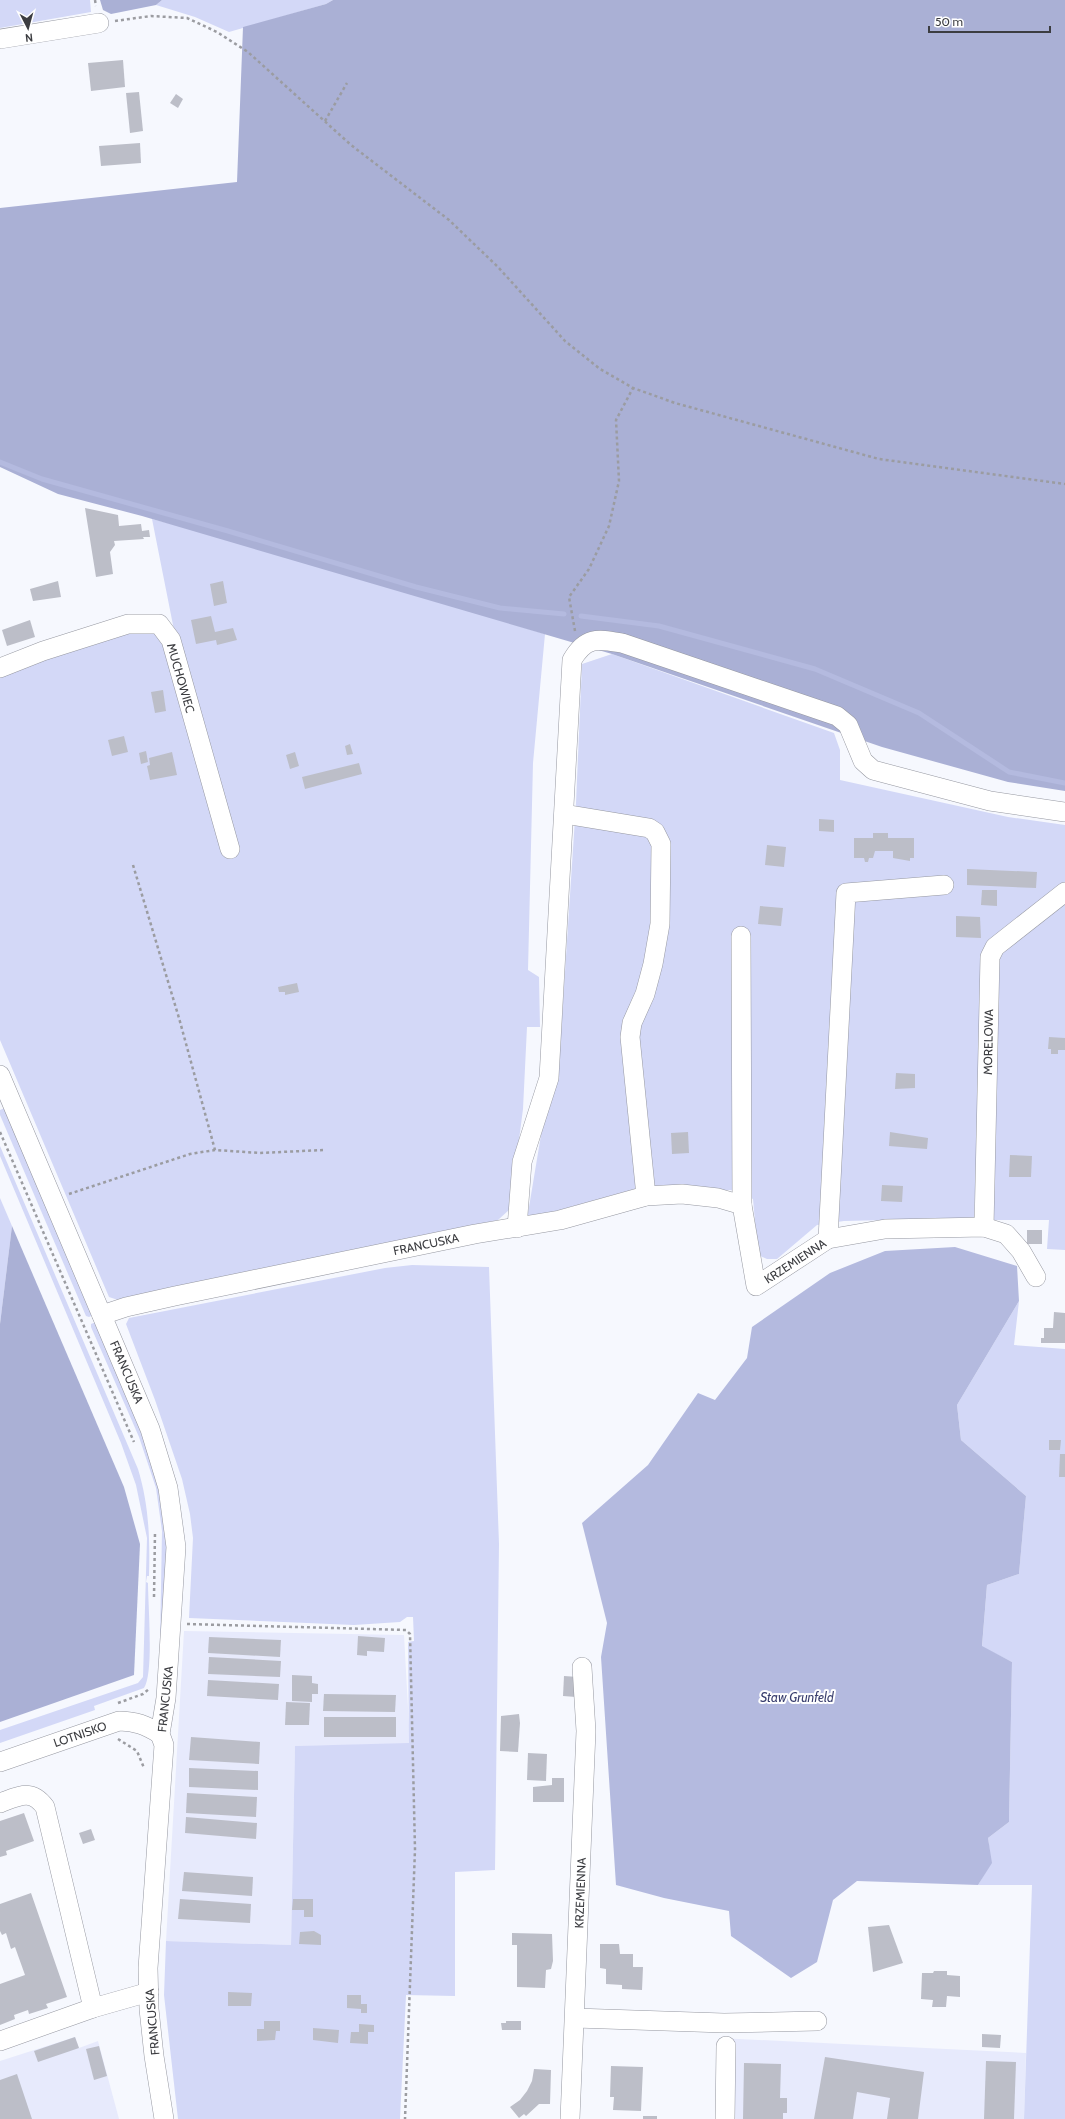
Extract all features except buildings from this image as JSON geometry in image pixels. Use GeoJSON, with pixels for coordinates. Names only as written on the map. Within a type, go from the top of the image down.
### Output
{"type":"FeatureCollection","features":[{"type":"Feature","properties":{"kind":"street"},"geometry":{"type":"LineString","coordinates":[[0,39],[99,23]]}},
{"type":"Feature","properties":{"kind":"street","name":"MUCHOWIEC"},"geometry":{"type":"LineString","coordinates":[[0,668],[43,651],[128,624],[159,624],[171,640],[230,849]]}},
{"type":"Feature","properties":{"kind":"street"},"geometry":{"type":"LineString","coordinates":[[516,1228],[522,1162],[549,1078],[572,660],[579,648],[586,643],[600,640],[622,643],[837,716],[848,725],[863,761],[873,770],[990,801],[1065,812]]}},
{"type":"Feature","properties":{"kind":"street"},"geometry":{"type":"LineString","coordinates":[[564,814],[650,828],[655,832],[661,844],[660,924],[653,964],[645,994],[632,1024],[630,1037],[646,1196],[682,1194],[718,1198],[742,1206],[741,936]]}},
{"type":"Feature","properties":{"kind":"street"},"geometry":{"type":"LineString","coordinates":[[828,1239],[846,893],[944,885]]}},
{"type":"Feature","properties":{"kind":"street","name":"MORELOWA"},"geometry":{"type":"LineString","coordinates":[[984,1227],[990,957],[995,947],[1065,892]]}},
{"type":"Feature","properties":{"kind":"street","name":"FRANCUSKA"},"geometry":{"type":"LineString","coordinates":[[0,1075],[150,1429],[168,1488],[176,1547],[166,1698],[160,1734],[164,1744],[148,1968],[154,2056],[164,2119]]}},
{"type":"Feature","properties":{"kind":"street","name":"FRANCUSKA"},"geometry":{"type":"LineString","coordinates":[[102,1315],[126,1307],[175,1296],[475,1234],[560,1220],[646,1196]]}},
{"type":"Feature","properties":{"kind":"street","name":"KRZEMIENNA"},"geometry":{"type":"LineString","coordinates":[[742,1206],[756,1286],[828,1239],[885,1229],[984,1227],[1006,1234],[1021,1250],[1036,1277]]}},
{"type":"Feature","properties":{"kind":"street","name":"KRZEMIENNA"},"geometry":{"type":"LineString","coordinates":[[570,2119],[586,1731],[582,1667]]}},
{"type":"Feature","properties":{"kind":"street","name":"LOTNISKO"},"geometry":{"type":"LineString","coordinates":[[0,1762],[119,1721],[146,1725],[160,1734]]}},
{"type":"Feature","properties":{"kind":"street"},"geometry":{"type":"LineString","coordinates":[[0,1803],[25,1794],[38,1798],[45,1807],[93,2008]]}},
{"type":"Feature","properties":{"kind":"street"},"geometry":{"type":"LineString","coordinates":[[0,2041],[93,2008],[149,1992]]}},
{"type":"Feature","properties":{"kind":"street"},"geometry":{"type":"LineString","coordinates":[[575,2018],[724,2023],[817,2021]]}},
{"type":"Feature","properties":{"kind":"street"},"geometry":{"type":"LineString","coordinates":[[725,2119],[726,2046]]}},
{"type":"Feature","properties":{"kind":"path"},"geometry":{"type":"LineString","coordinates":[[99,23],[151,16],[187,18],[217,32],[248,52],[351,145],[449,220],[498,267],[565,341],[600,369],[633,388],[675,403],[879,459],[1065,484]]}},
{"type":"Feature","properties":{"kind":"path"},"geometry":{"type":"LineString","coordinates":[[325,121],[347,83]]}},
{"type":"Feature","properties":{"kind":"path"},"geometry":{"type":"LineString","coordinates":[[579,648],[569,597],[589,569],[609,526],[619,481],[616,420],[633,388]]}},
{"type":"Feature","properties":{"kind":"path"},"geometry":{"type":"LineString","coordinates":[[133,864],[179,1018],[215,1150]]}},
{"type":"Feature","properties":{"kind":"path"},"geometry":{"type":"LineString","coordinates":[[0,1132],[135,1445]]}},
{"type":"Feature","properties":{"kind":"path"},"geometry":{"type":"LineString","coordinates":[[53,1199],[190,1154],[215,1150],[260,1153],[323,1150]]}},
{"type":"Feature","properties":{"kind":"path"},"geometry":{"type":"LineString","coordinates":[[154,1527],[154,1600]]}},
{"type":"Feature","properties":{"kind":"path"},"geometry":{"type":"LineString","coordinates":[[172,1624],[406,1630],[410,1634],[415,1849],[405,2119]]}},
{"type":"Feature","properties":{"kind":"path"},"geometry":{"type":"LineString","coordinates":[[116,1704],[143,1694],[151,1685]]}},
{"type":"Feature","properties":{"kind":"shaded area"},"geometry":{"type":"Polygon","coordinates":[[[0,0],[90,0],[91,12],[0,28],[0,0]]]}},
{"type":"Feature","properties":{"kind":"shaded area"},"geometry":{"type":"Polygon","coordinates":[[[100,0],[162,0],[156,5],[111,14],[103,10],[100,0]]]}},
{"type":"Feature","properties":{"kind":"shaded area"},"geometry":{"type":"Polygon","coordinates":[[[162,0],[333,0],[326,4],[229,32],[195,17],[156,5],[162,0]]]}},
{"type":"Feature","properties":{"kind":"shaded area"},"geometry":{"type":"Polygon","coordinates":[[[333,0],[1065,0],[1065,791],[1008,782],[882,747],[612,654],[142,516],[58,494],[0,467],[0,208],[237,182],[243,27],[326,4],[333,0]]]}},
{"type":"Feature","properties":{"kind":"shaded area"},"geometry":{"type":"Polygon","coordinates":[[[152,519],[254,545],[545,634],[533,763],[528,970],[539,977],[540,1027],[527,1027],[523,1109],[510,1209],[498,1220],[118,1300],[109,1297],[0,1040],[0,676],[48,655],[135,630],[152,629],[165,640],[226,858],[239,854],[173,625],[152,519]]]}},
{"type":"Feature","properties":{"kind":"shaded area"},"geometry":{"type":"Polygon","coordinates":[[[612,654],[834,733],[840,750],[840,780],[1008,817],[1065,825],[1065,886],[995,935],[984,954],[974,1218],[844,1221],[817,1225],[777,1259],[767,1259],[758,1255],[753,1199],[731,1190],[660,1191],[653,1184],[527,1219],[542,1129],[559,1064],[576,803],[582,664],[612,654]]]}},
{"type":"Feature","properties":{"kind":"shaded area"},"geometry":{"type":"Polygon","coordinates":[[[1065,900],[1065,1250],[1047,1249],[1049,1220],[991,1220],[995,965],[1000,951],[1065,900]]]}},
{"type":"Feature","properties":{"kind":"shaded area"},"geometry":{"type":"Polygon","coordinates":[[[5,1108],[93,1315],[89,1317],[86,1316],[0,1115],[0,1110],[5,1108]]]}},
{"type":"Feature","properties":{"kind":"shaded area"},"geometry":{"type":"Polygon","coordinates":[[[0,1146],[138,1469],[142,1482],[148,1522],[149,1576],[147,1576],[146,1582],[148,1583],[150,1654],[147,1680],[144,1688],[94,1706],[95,1710],[0,1743],[0,1730],[138,1683],[143,1677],[147,1538],[136,1485],[121,1443],[0,1156],[0,1146]]]}},
{"type":"Feature","properties":{"kind":"shaded area"},"geometry":{"type":"Polygon","coordinates":[[[0,1198],[12,1226],[0,1324],[0,1198]]]}},
{"type":"Feature","properties":{"kind":"shaded area"},"geometry":{"type":"Polygon","coordinates":[[[12,1226],[124,1487],[140,1544],[134,1675],[0,1722],[0,1324],[12,1226]]]}},
{"type":"Feature","properties":{"kind":"shaded area"},"geometry":{"type":"Polygon","coordinates":[[[412,1265],[489,1267],[499,1544],[495,1870],[455,1872],[455,1996],[406,1995],[400,2119],[178,2119],[164,1995],[166,1941],[291,1945],[295,1746],[409,1743],[408,1642],[414,1641],[413,1617],[407,1617],[400,1622],[354,1625],[189,1618],[193,1538],[190,1514],[182,1479],[155,1400],[126,1324],[129,1318],[385,1268],[412,1265]]]}},
{"type":"Feature","properties":{"kind":"shaded area"},"geometry":{"type":"Polygon","coordinates":[[[1019,1301],[1014,1345],[1065,1349],[1065,2119],[1024,2119],[1032,1885],[978,1885],[991,1863],[988,1838],[1009,1822],[1012,1662],[982,1647],[987,1585],[1019,1574],[1026,1496],[961,1440],[957,1405],[1019,1301]]]}},
{"type":"Feature","properties":{"kind":"shaded area"},"geometry":{"type":"Polygon","coordinates":[[[96,1322],[138,1419],[155,1471],[161,1496],[165,1520],[166,1551],[160,1644],[162,1531],[156,1488],[139,1437],[91,1327],[91,1324],[96,1322]]]}},
{"type":"Feature","properties":{"kind":"shaded area"},"geometry":{"type":"Polygon","coordinates":[[[184,1631],[404,1635],[410,1744],[295,1746],[291,1945],[166,1941],[184,1631]]]}},
{"type":"Feature","properties":{"kind":"shaded area"},"geometry":{"type":"Polygon","coordinates":[[[75,2037],[79,2048],[98,2041],[119,2119],[0,2119],[0,2061],[75,2037]]]}},
{"type":"Feature","properties":{"kind":"shaded area"},"geometry":{"type":"Polygon","coordinates":[[[719,2038],[1026,2053],[1024,2119],[717,2119],[719,2038]]]}},
{"type":"Feature","properties":{"kind":"water","name":"Staw Grunfeld"},"geometry":{"type":"Polygon","coordinates":[[[955,1247],[1017,1266],[1019,1301],[957,1405],[961,1440],[1026,1496],[1019,1574],[987,1585],[982,1646],[1012,1662],[1009,1822],[988,1838],[992,1863],[978,1885],[857,1881],[833,1900],[817,1962],[791,1978],[731,1936],[729,1911],[664,1898],[616,1885],[601,1657],[607,1623],[582,1523],[648,1465],[698,1393],[715,1400],[747,1358],[752,1327],[830,1273],[885,1251],[955,1247]]]}},
{"type":"Feature","properties":{"kind":"waterway"},"geometry":{"type":"LineString","coordinates":[[0,462],[42,479],[228,531],[416,587],[500,608],[564,614]]}},
{"type":"Feature","properties":{"kind":"waterway"},"geometry":{"type":"LineString","coordinates":[[581,616],[659,626],[815,669],[919,713],[1009,772],[1065,783]]}}]}
